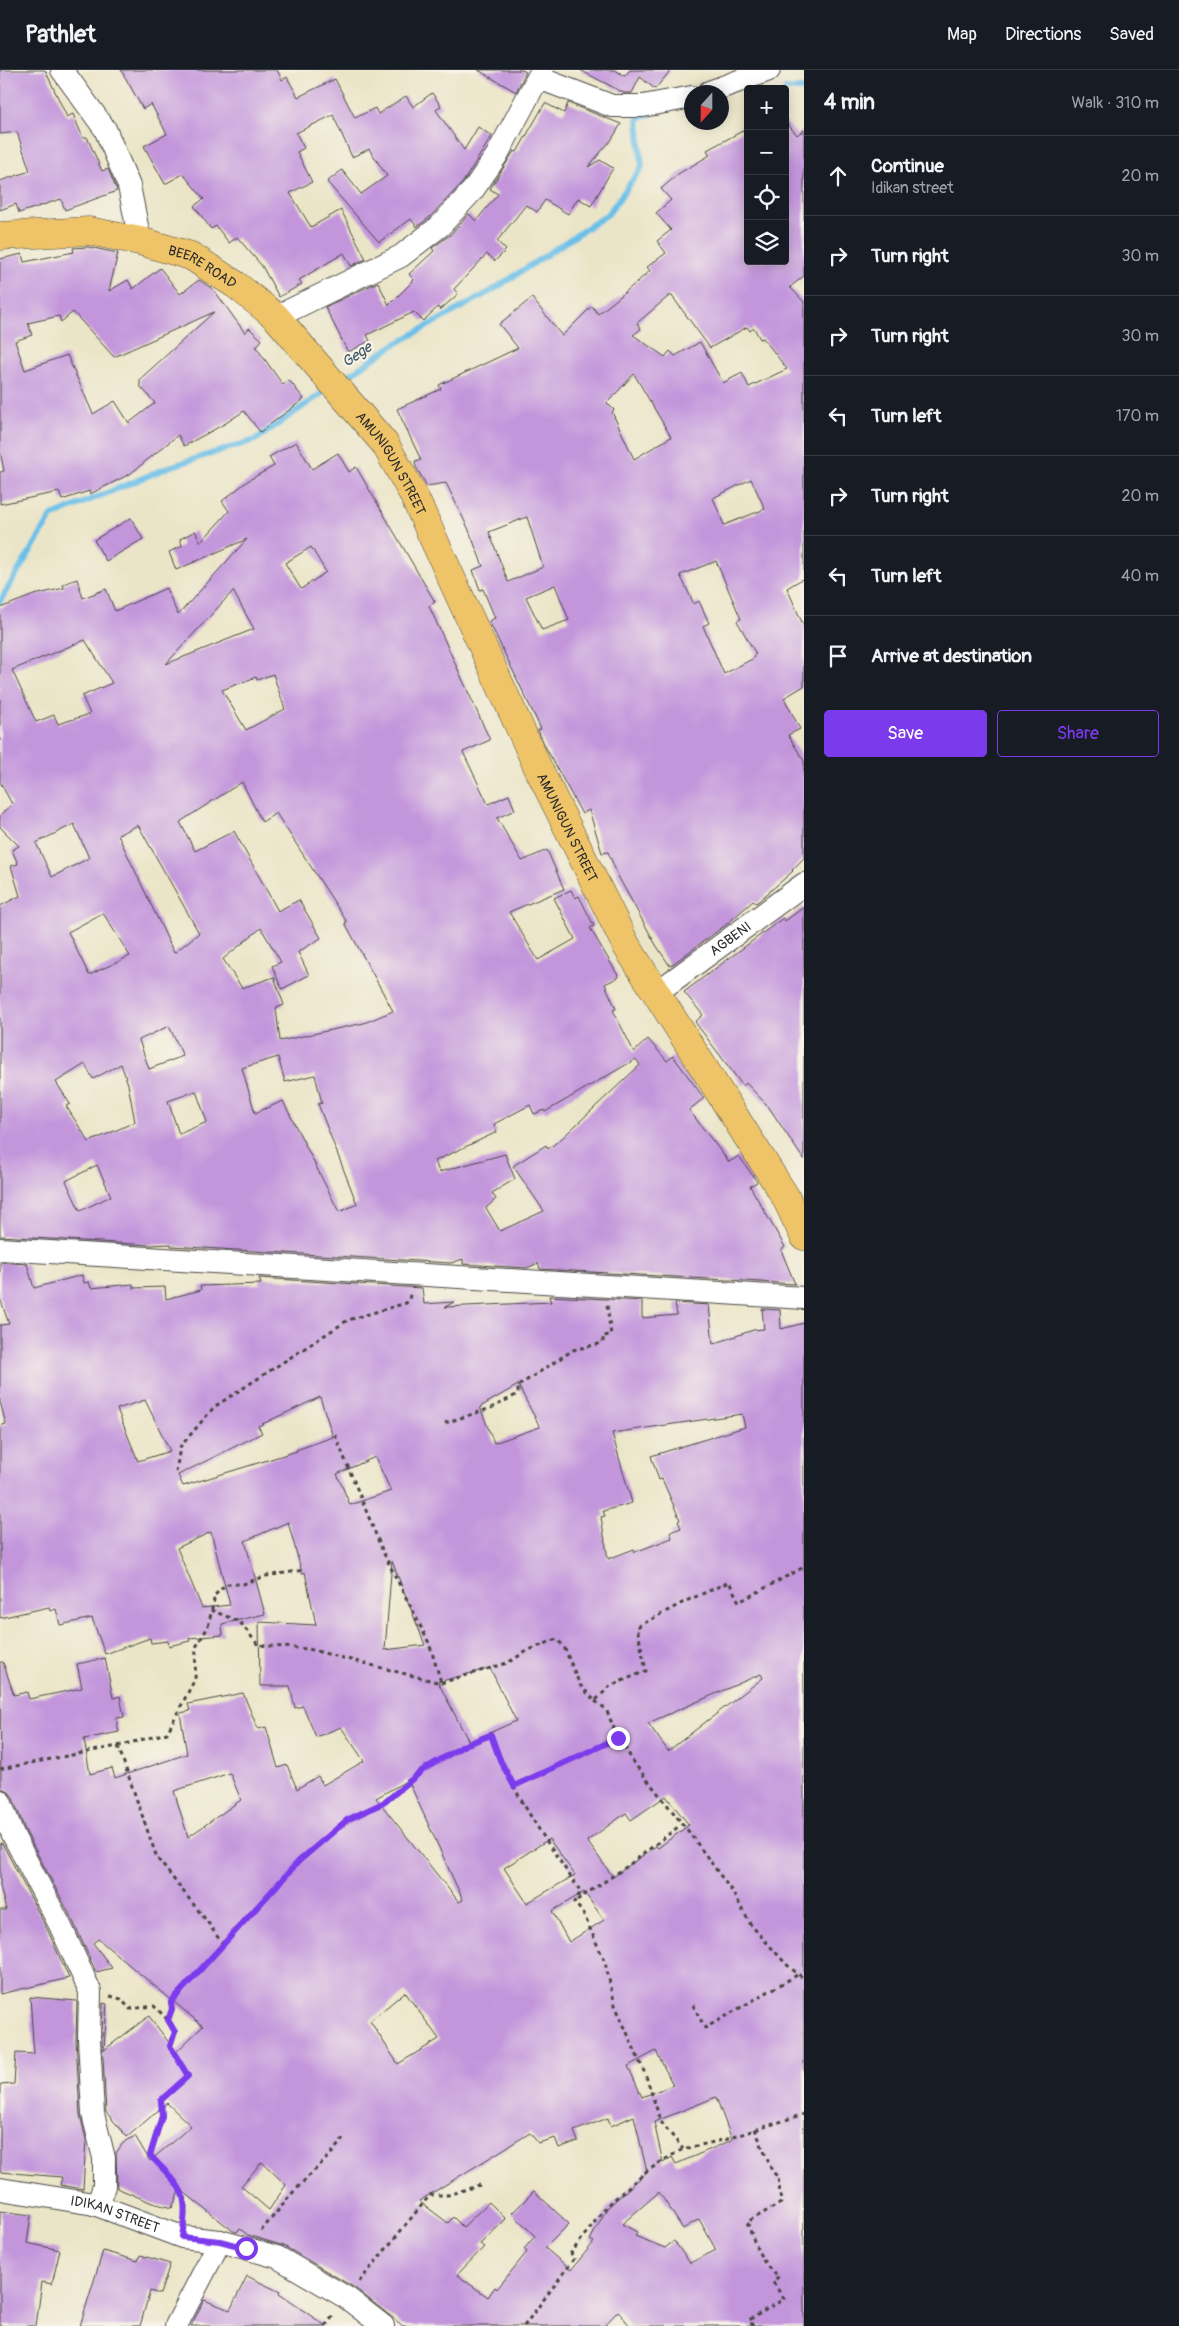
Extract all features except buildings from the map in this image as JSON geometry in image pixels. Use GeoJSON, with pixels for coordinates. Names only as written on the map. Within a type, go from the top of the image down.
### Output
{"type":"FeatureCollection","features":[{"type":"Feature","properties":{"kind":"main road","name":"BEERE ROAD"},"geometry":{"type":"LineString","coordinates":[[0,236],[89,232],[140,241],[191,256],[236,285],[276,317],[355,407]]}},
{"type":"Feature","properties":{"kind":"main road","name":"AMUNIGUN STREET"},"geometry":{"type":"LineString","coordinates":[[355,407],[386,444],[413,494],[539,770],[626,945],[785,1196],[804,1236]]}},
{"type":"Feature","properties":{"kind":"street"},"geometry":{"type":"LineString","coordinates":[[62,70],[104,129],[129,186],[140,241]]}},
{"type":"Feature","properties":{"kind":"street"},"geometry":{"type":"LineString","coordinates":[[728,85],[769,70]]}},
{"type":"Feature","properties":{"kind":"street"},"geometry":{"type":"LineString","coordinates":[[276,317],[401,256],[440,226],[473,190],[497,155],[540,74],[612,106],[643,106],[684,98]]}},
{"type":"Feature","properties":{"kind":"street","name":"AGBENI"},"geometry":{"type":"LineString","coordinates":[[656,994],[804,884]]}},
{"type":"Feature","properties":{"kind":"street"},"geometry":{"type":"LineString","coordinates":[[0,1249],[804,1298]]}},
{"type":"Feature","properties":{"kind":"street"},"geometry":{"type":"LineString","coordinates":[[0,1801],[13,1835],[60,1925],[90,1991],[89,2039],[93,2114],[104,2158],[104,2186],[99,2201],[94,2204]]}},
{"type":"Feature","properties":{"kind":"street","name":"IDIKAN STREET"},"geometry":{"type":"LineString","coordinates":[[0,2189],[94,2204],[182,2237],[220,2241],[277,2257],[347,2298],[384,2326]]}},
{"type":"Feature","properties":{"kind":"street"},"geometry":{"type":"LineString","coordinates":[[176,2326],[220,2241]]}},
{"type":"Feature","properties":{"kind":"path"},"geometry":{"type":"LineString","coordinates":[[176,1472],[180,1447],[214,1406],[348,1320],[380,1312],[409,1301],[414,1274]]}},
{"type":"Feature","properties":{"kind":"path"},"geometry":{"type":"LineString","coordinates":[[445,1423],[491,1408],[518,1394],[518,1386],[573,1350],[603,1342],[603,1336],[611,1335],[604,1285]]}},
{"type":"Feature","properties":{"kind":"path"},"geometry":{"type":"LineString","coordinates":[[335,1435],[383,1552],[429,1643],[441,1683]]}},
{"type":"Feature","properties":{"kind":"path"},"geometry":{"type":"LineString","coordinates":[[595,1702],[610,1686],[646,1671],[637,1627],[686,1601],[729,1582],[739,1602],[804,1567]]}},
{"type":"Feature","properties":{"kind":"path"},"geometry":{"type":"LineString","coordinates":[[0,1769],[118,1746],[167,1733],[195,1679],[196,1647],[208,1627],[215,1594],[226,1584],[243,1584],[266,1576],[304,1570]]}},
{"type":"Feature","properties":{"kind":"path"},"geometry":{"type":"LineString","coordinates":[[211,1610],[240,1622],[258,1645],[308,1648],[441,1683],[507,1663],[529,1650],[557,1639],[564,1647],[580,1685],[595,1702],[606,1709],[618,1738],[622,1741],[633,1762],[683,1823],[732,1893],[751,1925],[786,1964],[804,1979]]}},
{"type":"Feature","properties":{"kind":"path"},"geometry":{"type":"LineString","coordinates":[[168,2020],[172,2009],[171,2002],[299,1861],[318,1843],[347,1820],[385,1802],[423,1770],[465,1745],[491,1735],[500,1760],[535,1826],[581,1892],[574,1902]]}},
{"type":"Feature","properties":{"kind":"path"},"geometry":{"type":"LineString","coordinates":[[514,1786],[618,1738]]}},
{"type":"Feature","properties":{"kind":"path"},"geometry":{"type":"LineString","coordinates":[[118,1746],[157,1858],[209,1924],[223,1945]]}},
{"type":"Feature","properties":{"kind":"path"},"geometry":{"type":"LineString","coordinates":[[574,1902],[629,1865],[683,1823]]}},
{"type":"Feature","properties":{"kind":"path"},"geometry":{"type":"LineString","coordinates":[[574,1902],[583,1913],[604,1962],[614,2005],[646,2076],[661,2122],[683,2149]]}},
{"type":"Feature","properties":{"kind":"path"},"geometry":{"type":"LineString","coordinates":[[693,2005],[705,2028],[761,1998],[798,1974]]}},
{"type":"Feature","properties":{"kind":"path"},"geometry":{"type":"LineString","coordinates":[[90,1991],[121,1999],[130,2009],[154,2006],[168,2020],[175,2032],[170,2046],[188,2076],[161,2100],[162,2116],[150,2155],[181,2189],[185,2197],[186,2217],[182,2237]]}},
{"type":"Feature","properties":{"kind":"path"},"geometry":{"type":"LineString","coordinates":[[524,2326],[574,2259],[571,2253],[606,2207],[644,2173],[683,2149],[727,2139],[804,2114]]}},
{"type":"Feature","properties":{"kind":"path"},"geometry":{"type":"LineString","coordinates":[[753,2326],[749,2320],[784,2299],[773,2282],[779,2276],[770,2271],[761,2258],[748,2222],[781,2203],[778,2176],[772,2170],[755,2129]]}},
{"type":"Feature","properties":{"kind":"path"},"geometry":{"type":"LineString","coordinates":[[246,2248],[295,2190],[331,2154],[343,2138]]}},
{"type":"Feature","properties":{"kind":"path"},"geometry":{"type":"LineString","coordinates":[[347,2298],[382,2251],[430,2194],[448,2195],[480,2185]]}},
{"type":"Feature","properties":{"kind":"waterway","name":"Gege"},"geometry":{"type":"LineString","coordinates":[[789,89],[804,89]]}},
{"type":"Feature","properties":{"kind":"waterway","name":"Gege"},"geometry":{"type":"LineString","coordinates":[[339,382],[392,346],[493,290],[608,214],[642,167],[638,118],[649,115]]}},
{"type":"Feature","properties":{"kind":"waterway","name":"Gege"},"geometry":{"type":"LineString","coordinates":[[0,601],[52,516],[169,467],[255,440],[328,389]]}},
{"type":"Feature","properties":{"kind":"route"},"geometry":{"type":"LineString","coordinates":[[246,2248],[220,2241],[182,2237],[186,2217],[185,2197],[181,2189],[150,2155],[162,2116],[161,2100],[188,2076],[170,2046],[175,2032],[168,2020],[172,2009],[171,2002],[299,1861],[318,1843],[347,1820],[385,1802],[423,1770],[448,1755],[465,1745],[491,1735],[500,1760],[514,1786],[618,1738]]}}]}
